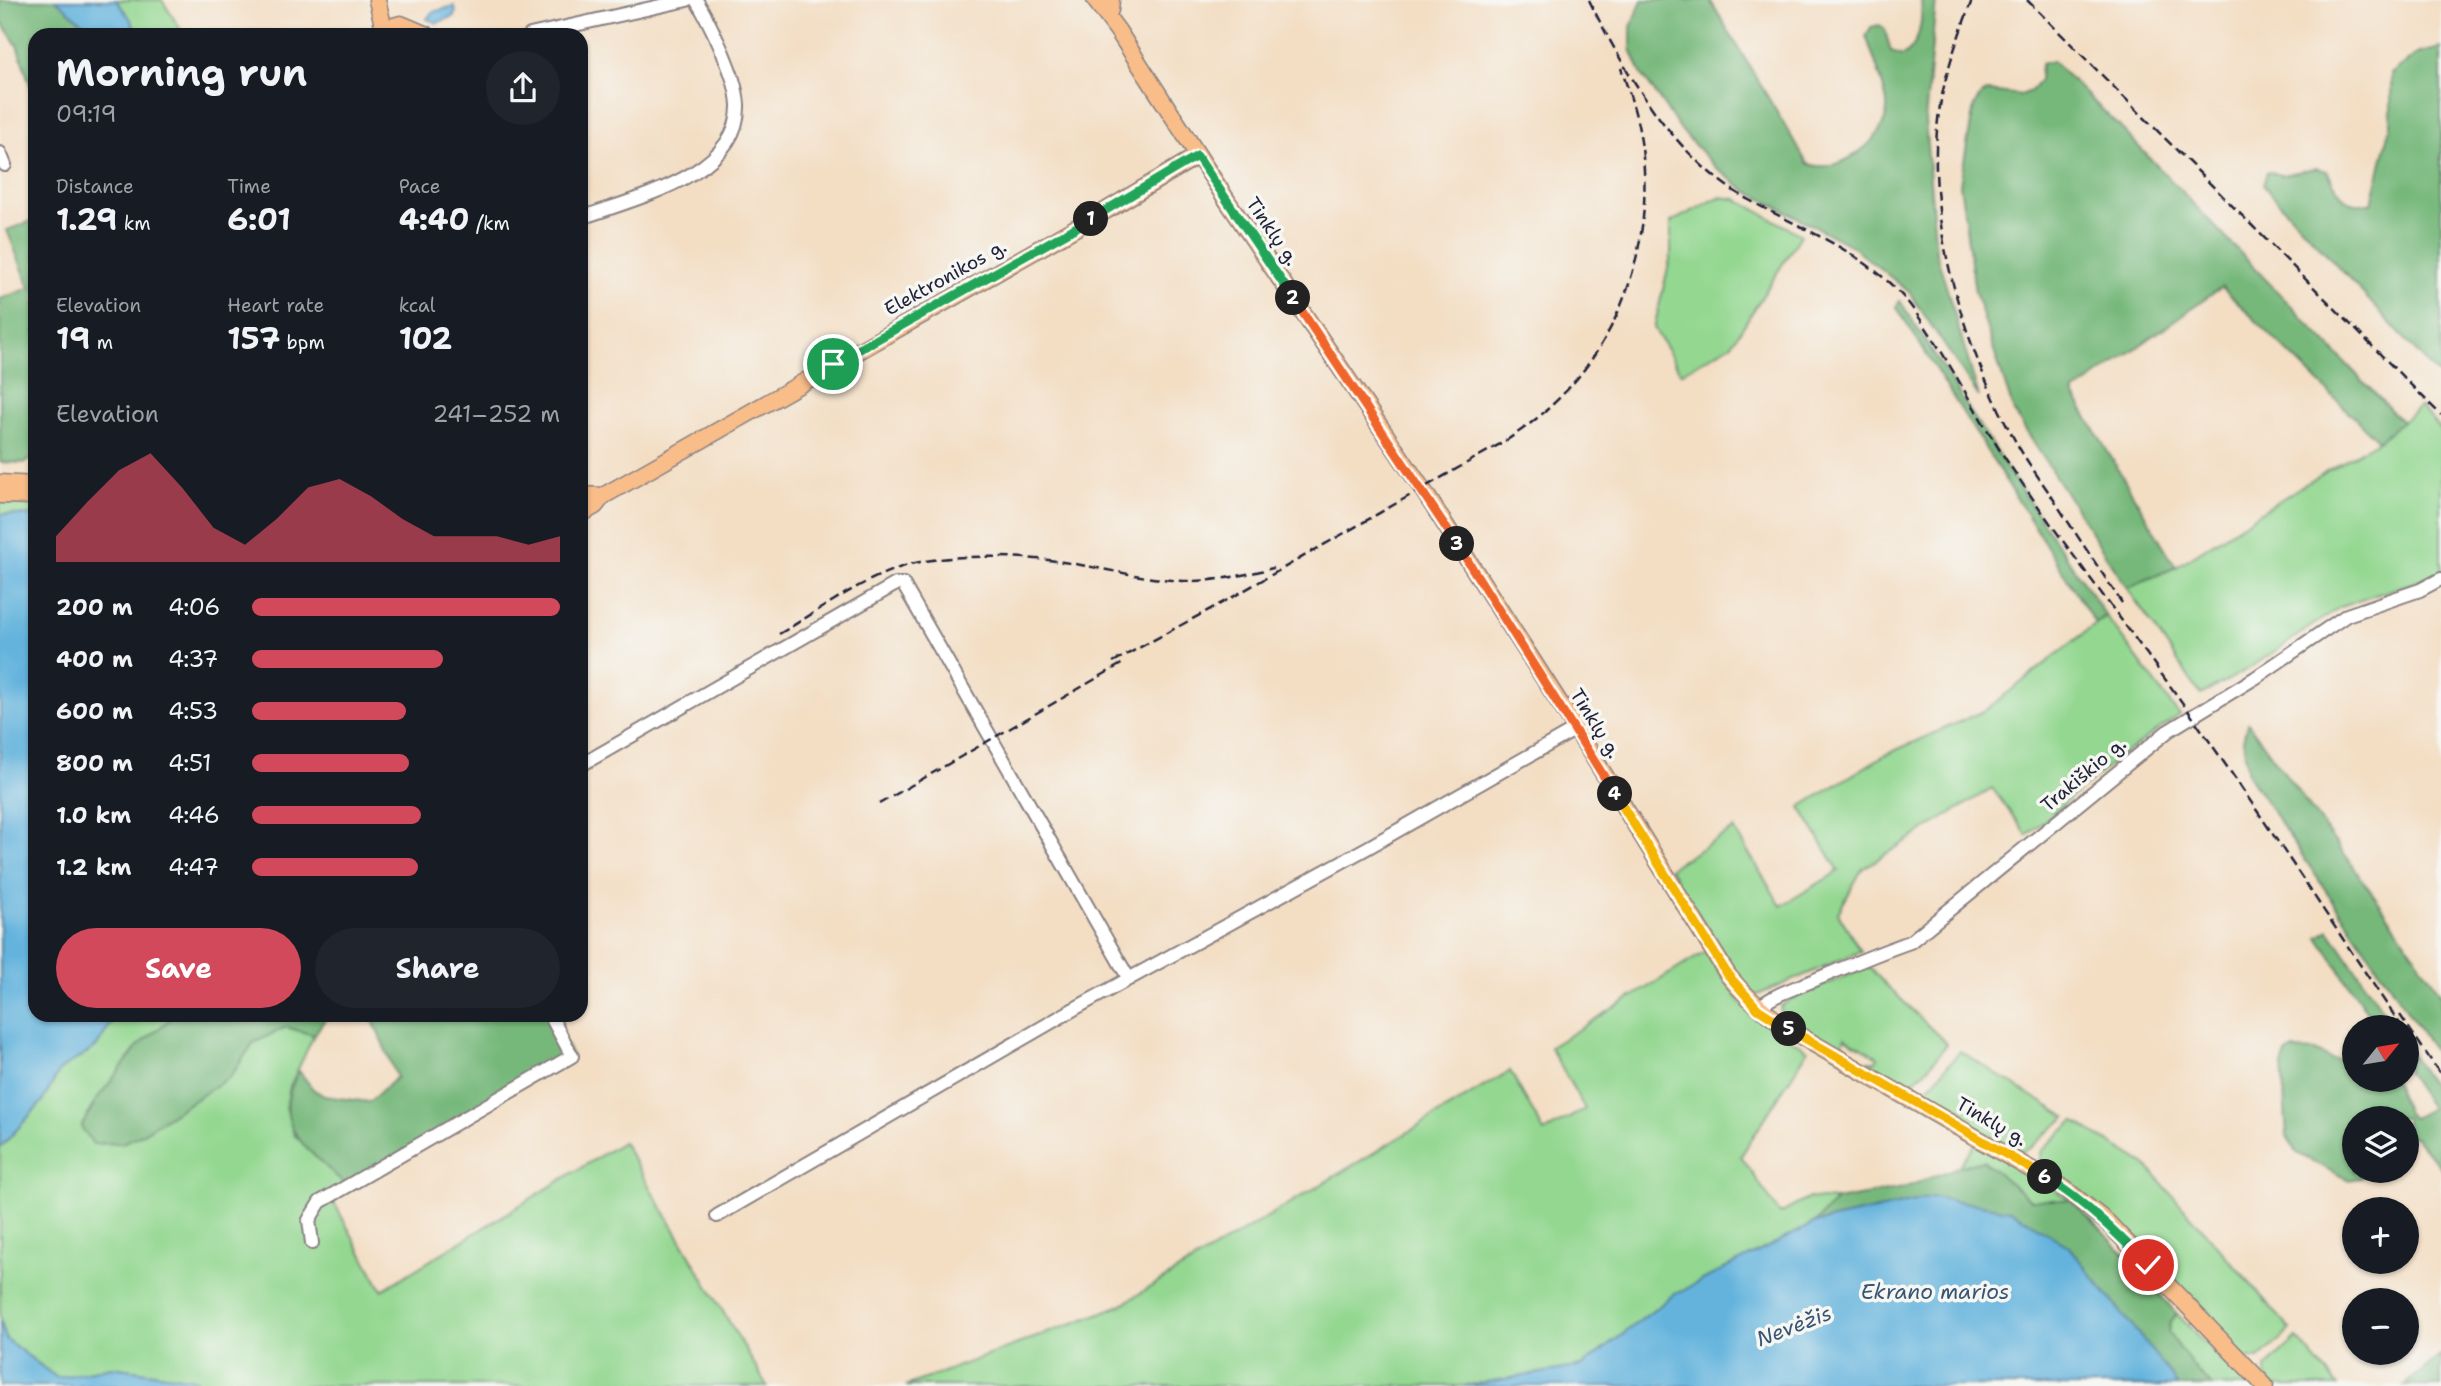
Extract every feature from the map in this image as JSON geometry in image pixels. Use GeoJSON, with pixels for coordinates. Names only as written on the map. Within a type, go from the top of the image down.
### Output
{"type":"FeatureCollection","features":[{"type":"Feature","properties":{"kind":"main road","name":"Tinklų g."},"geometry":{"type":"LineString","coordinates":[[1094,0],[1416,479],[1576,729],[1728,975],[1758,1009],[1790,1030],[2065,1189],[2107,1222],[2265,1386]]}},
{"type":"Feature","properties":{"kind":"main road"},"geometry":{"type":"LineString","coordinates":[[379,4],[401,24],[410,28]]}},
{"type":"Feature","properties":{"kind":"main road"},"geometry":{"type":"LineString","coordinates":[[379,4],[384,28]]}},
{"type":"Feature","properties":{"kind":"main road","name":"Tinklų g."},"geometry":{"type":"LineString","coordinates":[[1109,4],[1118,32]]}},
{"type":"Feature","properties":{"kind":"main road"},"geometry":{"type":"LineString","coordinates":[[389,28],[401,24]]}},
{"type":"Feature","properties":{"kind":"main road","name":"Elektronikos g."},"geometry":{"type":"LineString","coordinates":[[588,510],[603,496],[1107,210],[1197,156]]}},
{"type":"Feature","properties":{"kind":"main road"},"geometry":{"type":"LineString","coordinates":[[0,484],[28,485]]}},
{"type":"Feature","properties":{"kind":"main road"},"geometry":{"type":"LineString","coordinates":[[0,495],[28,496]]}},
{"type":"Feature","properties":{"kind":"main road"},"geometry":{"type":"LineString","coordinates":[[588,495],[603,496]]}},
{"type":"Feature","properties":{"kind":"street"},"geometry":{"type":"LineString","coordinates":[[561,28],[687,0]]}},
{"type":"Feature","properties":{"kind":"street"},"geometry":{"type":"LineString","coordinates":[[588,215],[674,183],[718,155],[728,140],[738,110],[736,89],[715,34],[696,0]]}},
{"type":"Feature","properties":{"kind":"street"},"geometry":{"type":"LineString","coordinates":[[0,153],[5,165]]}},
{"type":"Feature","properties":{"kind":"street","name":"Trakiškio g."},"geometry":{"type":"LineString","coordinates":[[1758,1009],[1779,995],[1910,942],[2168,731],[2255,678],[2347,615],[2420,590],[2441,579]]}},
{"type":"Feature","properties":{"kind":"street"},"geometry":{"type":"LineString","coordinates":[[588,761],[896,584],[903,584],[1129,979]]}},
{"type":"Feature","properties":{"kind":"street"},"geometry":{"type":"LineString","coordinates":[[717,1216],[1129,979],[1576,729]]}},
{"type":"Feature","properties":{"kind":"street"},"geometry":{"type":"LineString","coordinates":[[312,1243],[309,1220],[320,1202],[572,1056],[554,1022]]}},
{"type":"Feature","properties":{"kind":"green space"},"geometry":{"type":"Polygon","coordinates":[[[0,0],[162,0],[180,28],[28,28],[28,78],[17,45],[0,20],[0,0]]]}},
{"type":"Feature","properties":{"kind":"green space"},"geometry":{"type":"Polygon","coordinates":[[[0,0],[56,0],[89,28],[28,28],[28,78],[17,45],[0,20],[0,0]]]}},
{"type":"Feature","properties":{"kind":"green space"},"geometry":{"type":"Polygon","coordinates":[[[1642,0],[1710,0],[1807,163],[1819,166],[1833,165],[1859,152],[1871,142],[1886,117],[1884,89],[1866,36],[1871,27],[1879,25],[1884,28],[1891,51],[1902,56],[1916,40],[1921,24],[1921,0],[1936,0],[1925,121],[1936,252],[1979,397],[1909,292],[1852,246],[1745,190],[1717,169],[1681,130],[1641,73],[1631,49],[1631,27],[1642,0]]]}},
{"type":"Feature","properties":{"kind":"green space"},"geometry":{"type":"Polygon","coordinates":[[[2441,48],[2441,370],[2438,375],[2263,185],[2267,172],[2282,175],[2316,168],[2327,171],[2339,192],[2349,201],[2355,204],[2372,202],[2391,125],[2391,74],[2417,54],[2441,48]]]}},
{"type":"Feature","properties":{"kind":"green space"},"geometry":{"type":"Polygon","coordinates":[[[2052,61],[2119,126],[2402,422],[2378,441],[2222,287],[2073,393],[2176,567],[2127,588],[2014,412],[1975,292],[1960,184],[1974,106],[1982,94],[1989,91],[2021,95],[2031,91],[2040,80],[2041,64],[2052,61]]]}},
{"type":"Feature","properties":{"kind":"green space"},"geometry":{"type":"Polygon","coordinates":[[[1719,197],[1736,199],[1801,235],[1732,344],[1681,373],[1654,328],[1671,255],[1671,222],[1719,197]]]}},
{"type":"Feature","properties":{"kind":"green space"},"geometry":{"type":"Polygon","coordinates":[[[28,222],[28,283],[7,230],[28,222]]]}},
{"type":"Feature","properties":{"kind":"green space"},"geometry":{"type":"Polygon","coordinates":[[[28,289],[28,461],[24,463],[0,462],[0,299],[28,289]]]}},
{"type":"Feature","properties":{"kind":"green space"},"geometry":{"type":"Polygon","coordinates":[[[1900,301],[2003,463],[2106,616],[2095,623],[1896,306],[1900,301]]]}},
{"type":"Feature","properties":{"kind":"green space"},"geometry":{"type":"Polygon","coordinates":[[[2420,407],[2441,429],[2441,573],[2340,607],[2250,668],[2201,695],[2127,588],[2176,567],[2297,489],[2378,441],[2420,407]]]}},
{"type":"Feature","properties":{"kind":"green space"},"geometry":{"type":"Polygon","coordinates":[[[0,501],[28,502],[28,516],[0,514],[0,501]]]}},
{"type":"Feature","properties":{"kind":"green space"},"geometry":{"type":"Polygon","coordinates":[[[2106,616],[2179,715],[2116,760],[2027,835],[1992,788],[1862,869],[1838,913],[1861,951],[1755,996],[1737,976],[1669,868],[1734,829],[1781,906],[1839,871],[1800,807],[1885,755],[1986,710],[2106,616]]]}},
{"type":"Feature","properties":{"kind":"green space"},"geometry":{"type":"Polygon","coordinates":[[[2248,723],[2381,905],[2441,994],[2441,1061],[2419,1028],[2419,1015],[2410,1015],[2248,775],[2243,739],[2248,723]]]}},
{"type":"Feature","properties":{"kind":"green space"},"geometry":{"type":"Polygon","coordinates":[[[2329,930],[2386,1015],[2369,1015],[2318,937],[2329,930]]]}},
{"type":"Feature","properties":{"kind":"green space"},"geometry":{"type":"Polygon","coordinates":[[[1705,952],[1744,1007],[1808,1050],[1741,1156],[1780,1214],[1809,1198],[1836,1200],[1815,1223],[1673,1295],[1582,1366],[1464,1386],[906,1386],[1119,1306],[1510,1071],[1544,1132],[1585,1109],[1550,1047],[1705,952]]]}},
{"type":"Feature","properties":{"kind":"green space"},"geometry":{"type":"Polygon","coordinates":[[[1868,967],[1947,1044],[1923,1074],[1907,1084],[1890,1080],[1869,1061],[1876,1061],[1878,1057],[1845,1038],[1843,1042],[1847,1049],[1824,1041],[1780,1016],[1781,1006],[1789,1000],[1868,967]]]}},
{"type":"Feature","properties":{"kind":"green space"},"geometry":{"type":"Polygon","coordinates":[[[112,1022],[167,1022],[139,1045],[140,1135],[231,1076],[253,1043],[286,1027],[314,1035],[290,1086],[286,1107],[294,1135],[347,1186],[332,1199],[382,1290],[623,1142],[767,1386],[203,1386],[194,1379],[112,1367],[57,1378],[6,1339],[0,1319],[0,1148],[42,1102],[60,1070],[97,1046],[112,1022]]]}},
{"type":"Feature","properties":{"kind":"green space"},"geometry":{"type":"Polygon","coordinates":[[[167,1022],[323,1022],[314,1035],[286,1027],[253,1043],[231,1076],[140,1135],[122,1143],[93,1144],[81,1127],[96,1100],[139,1045],[167,1022]]]}},
{"type":"Feature","properties":{"kind":"green space"},"geometry":{"type":"Polygon","coordinates":[[[374,1022],[554,1022],[572,1056],[347,1186],[297,1136],[287,1107],[290,1090],[299,1071],[313,1089],[324,1096],[369,1102],[397,1077],[374,1022]]]}},
{"type":"Feature","properties":{"kind":"green space"},"geometry":{"type":"Polygon","coordinates":[[[2294,1050],[2315,1051],[2331,1059],[2342,1060],[2342,1092],[2399,1092],[2404,1106],[2342,1106],[2342,1177],[2297,1153],[2287,1136],[2282,1065],[2286,1054],[2294,1050]]]}},
{"type":"Feature","properties":{"kind":"green space"},"geometry":{"type":"Polygon","coordinates":[[[1960,1051],[2066,1117],[2020,1153],[1931,1101],[1926,1094],[1929,1087],[1960,1051]]]}},
{"type":"Feature","properties":{"kind":"green space"},"geometry":{"type":"Polygon","coordinates":[[[2419,1066],[2441,1099],[2441,1168],[2419,1142],[2419,1115],[2431,1108],[2419,1090],[2419,1066]]]}},
{"type":"Feature","properties":{"kind":"green space"},"geometry":{"type":"Polygon","coordinates":[[[2074,1121],[2146,1165],[2291,1330],[2259,1359],[2245,1358],[2039,1163],[2042,1150],[2074,1121]]]}},
{"type":"Feature","properties":{"kind":"green space"},"geometry":{"type":"Polygon","coordinates":[[[1976,1143],[2071,1200],[2031,1200],[1983,1161],[1958,1167],[1976,1143]]]}},
{"type":"Feature","properties":{"kind":"green space"},"geometry":{"type":"Polygon","coordinates":[[[1983,1161],[2031,1200],[2071,1200],[2102,1230],[2177,1314],[2170,1321],[2168,1332],[2198,1373],[2212,1386],[2177,1386],[2068,1246],[1933,1197],[1815,1223],[1836,1200],[1904,1188],[1958,1167],[1983,1161]]]}},
{"type":"Feature","properties":{"kind":"green space"},"geometry":{"type":"Polygon","coordinates":[[[2177,1314],[2239,1379],[2249,1386],[2212,1386],[2198,1373],[2168,1332],[2170,1321],[2177,1314]]]}},
{"type":"Feature","properties":{"kind":"green space"},"geometry":{"type":"Polygon","coordinates":[[[2297,1338],[2338,1386],[2273,1386],[2266,1375],[2266,1367],[2297,1338]]]}},
{"type":"Feature","properties":{"kind":"green space"},"geometry":{"type":"Polygon","coordinates":[[[2441,1355],[2441,1386],[2404,1386],[2441,1355]]]}},
{"type":"Feature","properties":{"kind":"water"},"geometry":{"type":"Polygon","coordinates":[[[56,0],[116,0],[135,28],[89,28],[56,0]]]}},
{"type":"Feature","properties":{"kind":"water"},"geometry":{"type":"Polygon","coordinates":[[[454,6],[454,16],[437,23],[427,19],[432,12],[454,6]]]}},
{"type":"Feature","properties":{"kind":"water"},"geometry":{"type":"Polygon","coordinates":[[[0,514],[28,516],[28,1022],[112,1022],[97,1046],[60,1070],[42,1102],[0,1148],[0,514]]]}},
{"type":"Feature","properties":{"kind":"water","name":"Ekrano marios"},"geometry":{"type":"Polygon","coordinates":[[[1933,1197],[2010,1210],[2068,1246],[2177,1386],[1464,1386],[1582,1366],[1673,1295],[1815,1223],[1933,1197]]]}},
{"type":"Feature","properties":{"kind":"water"},"geometry":{"type":"Polygon","coordinates":[[[0,1319],[6,1339],[57,1378],[112,1367],[194,1379],[203,1386],[0,1386],[0,1319]]]}},
{"type":"Feature","properties":{"kind":"railway"},"geometry":{"type":"LineString","coordinates":[[1589,0],[1636,85],[1655,112],[1698,162],[1749,200],[1856,257],[1894,287],[1910,305],[2027,490],[2189,712],[2394,1015]]}},
{"type":"Feature","properties":{"kind":"railway"},"geometry":{"type":"LineString","coordinates":[[1972,0],[1945,83],[1939,112],[1936,153],[1943,240],[1953,283],[1981,368],[2017,444],[2122,603]]}},
{"type":"Feature","properties":{"kind":"railway"},"geometry":{"type":"LineString","coordinates":[[2027,0],[2441,415]]}},
{"type":"Feature","properties":{"kind":"railway"},"geometry":{"type":"LineString","coordinates":[[1113,662],[1231,598],[1507,440],[1548,409],[1579,376],[1618,313],[1640,242],[1644,167],[1637,122],[1621,68]]}},
{"type":"Feature","properties":{"kind":"railway"},"geometry":{"type":"LineString","coordinates":[[779,634],[883,574],[935,559],[1030,558],[1184,581],[1218,579],[1273,568]]}},
{"type":"Feature","properties":{"kind":"railway"},"geometry":{"type":"LineString","coordinates":[[879,804],[1125,662]]}},
{"type":"Feature","properties":{"kind":"railway"},"geometry":{"type":"LineString","coordinates":[[2419,1043],[2441,1075]]}},
{"type":"Feature","properties":{"kind":"route"},"geometry":{"type":"LineString","coordinates":[[833,364],[1107,210],[1197,156],[1423,490],[1568,716],[1728,975],[1742,993],[1758,1009],[1790,1030],[2065,1189],[2107,1222],[2148,1265]]}},
{"type":"Feature","properties":{"kind":"water label","name":"Nevėžis"},"geometry":{"type":"Point","coordinates":[1794,1326]}}]}
